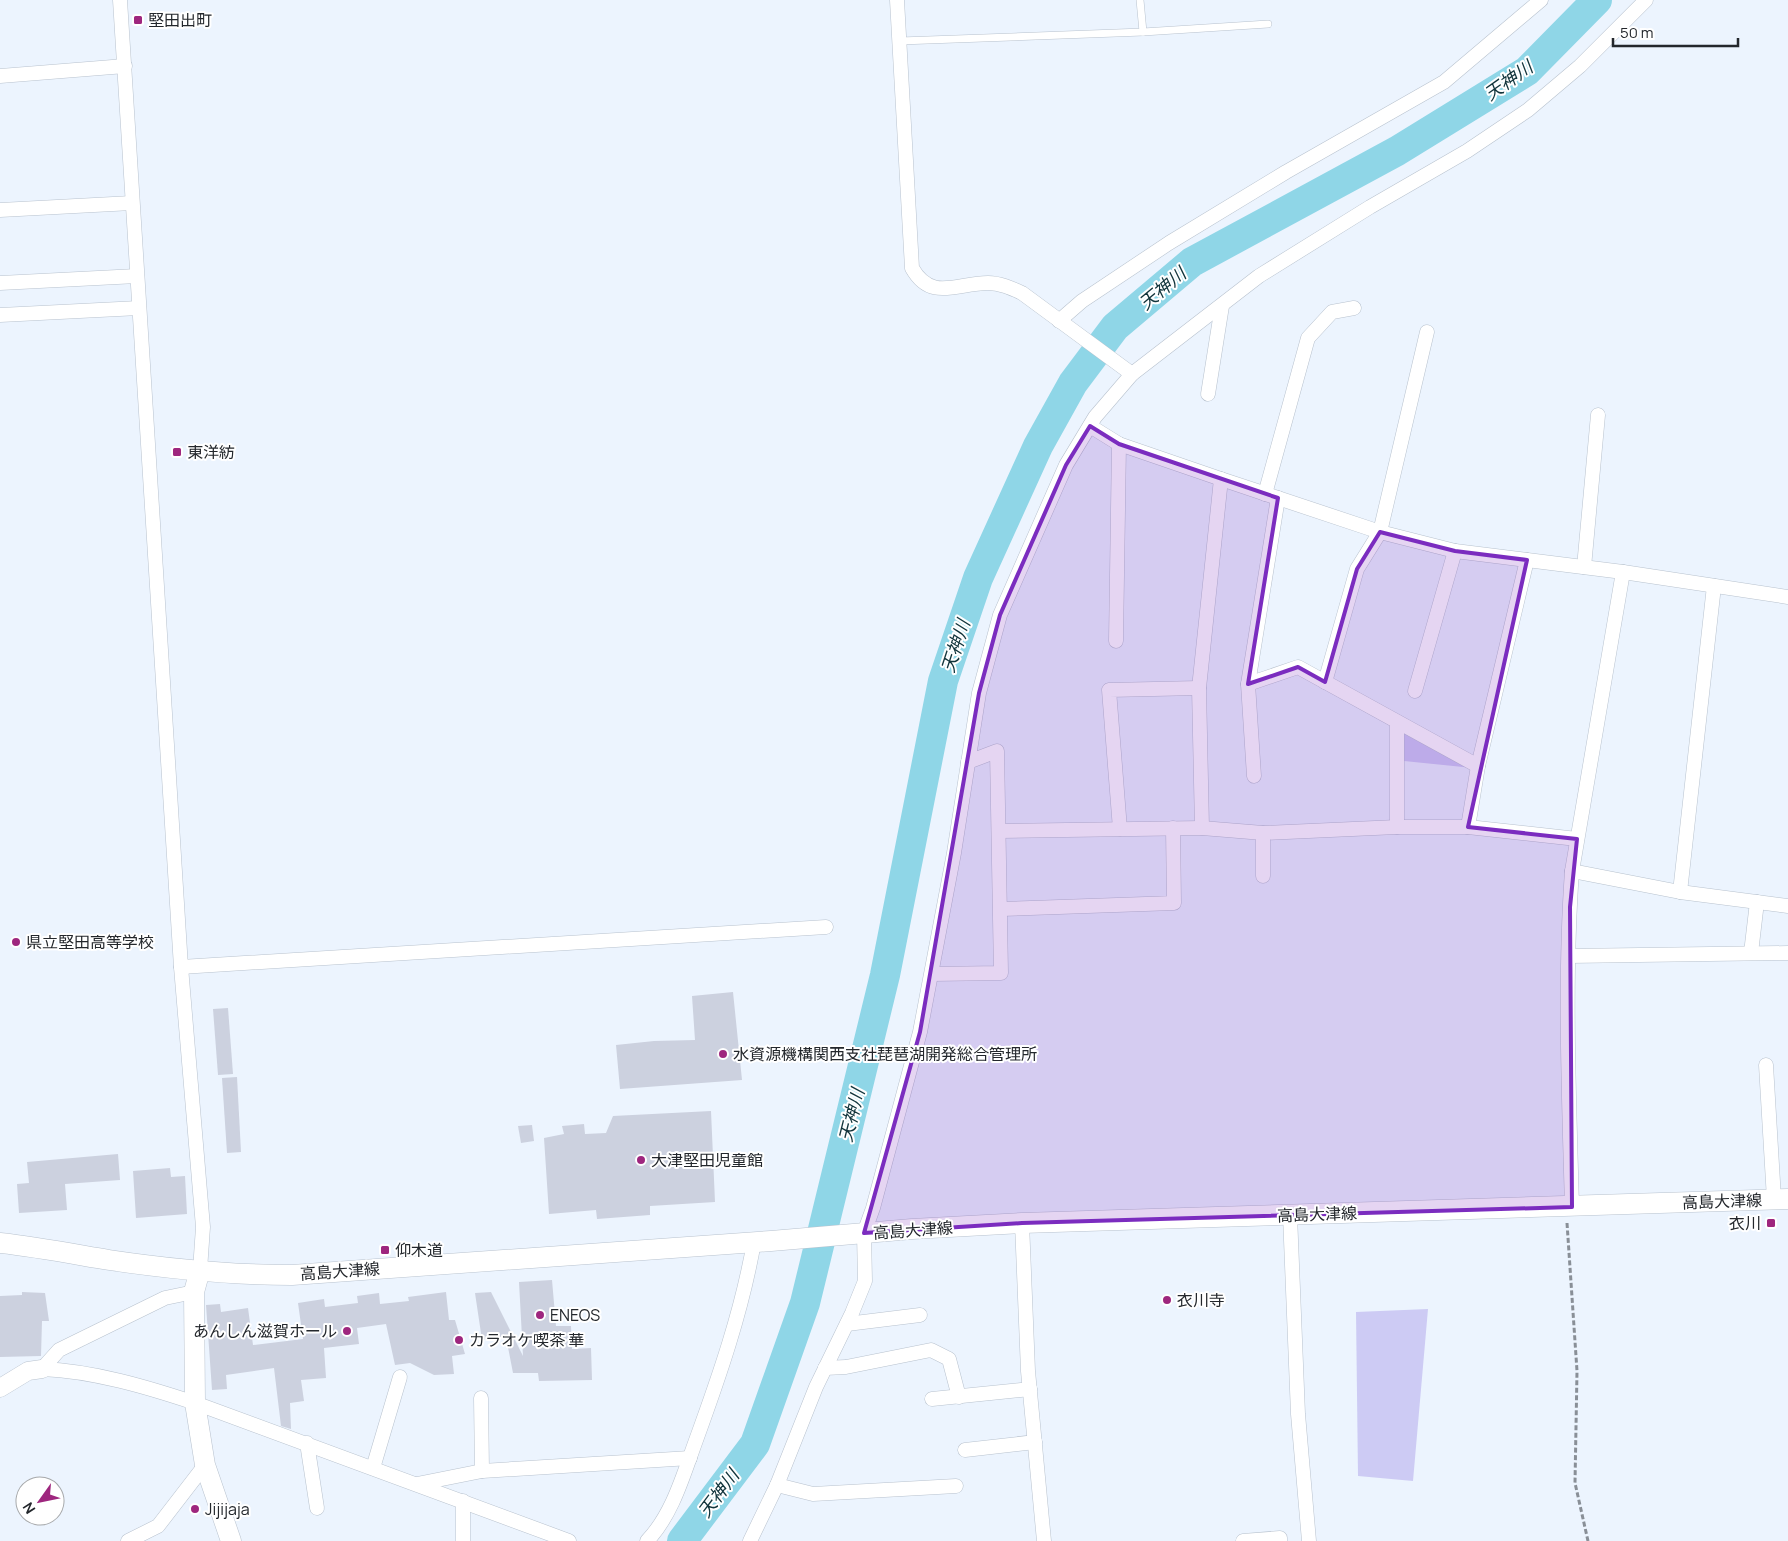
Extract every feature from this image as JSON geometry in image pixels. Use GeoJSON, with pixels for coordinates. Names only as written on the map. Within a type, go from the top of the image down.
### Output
{"type":"FeatureCollection","features":[{"type":"Feature","properties":{"kind":"main road","name":"高島大津線"},"geometry":{"type":"LineString","coordinates":[[855,1234],[1022,1223],[1781,1199]]}},
{"type":"Feature","properties":{"kind":"main road"},"geometry":{"type":"LineString","coordinates":[[762,1242],[855,1234]]}},
{"type":"Feature","properties":{"kind":"main road","name":"高島大津線"},"geometry":{"type":"LineString","coordinates":[[0,1243],[111,1260],[200,1270],[250,1275],[292,1275],[762,1242]]}},
{"type":"Feature","properties":{"kind":"main road"},"geometry":{"type":"LineString","coordinates":[[200,1270],[194,1292],[195,1403],[205,1465],[231,1541]]}},
{"type":"Feature","properties":{"kind":"street"},"geometry":{"type":"LineString","coordinates":[[120,0],[181,968],[203,1228],[200,1270]]}},
{"type":"Feature","properties":{"kind":"street"},"geometry":{"type":"LineString","coordinates":[[897,0],[912,268],[915,274],[929,287],[938,288],[988,283],[1004,285],[1022,293],[1128,371]]}},
{"type":"Feature","properties":{"kind":"street"},"geometry":{"type":"LineString","coordinates":[[1059,321],[1082,301],[1169,243],[1444,82],[1541,0]]}},
{"type":"Feature","properties":{"kind":"street"},"geometry":{"type":"LineString","coordinates":[[750,1541],[777,1485],[825,1368],[865,1282],[855,1234],[873,1208],[920,1032],[932,974],[979,693],[1000,615],[1066,465],[1128,371],[1222,306],[1259,276],[1370,208],[1467,152],[1528,110],[1580,66],[1646,0]]}},
{"type":"Feature","properties":{"kind":"street"},"geometry":{"type":"LineString","coordinates":[[0,76],[125,66]]}},
{"type":"Feature","properties":{"kind":"street"},"geometry":{"type":"LineString","coordinates":[[0,210],[132,203]]}},
{"type":"Feature","properties":{"kind":"street"},"geometry":{"type":"LineString","coordinates":[[0,283],[137,276]]}},
{"type":"Feature","properties":{"kind":"street"},"geometry":{"type":"LineString","coordinates":[[1208,394],[1222,306]]}},
{"type":"Feature","properties":{"kind":"street"},"geometry":{"type":"LineString","coordinates":[[0,316],[139,308]]}},
{"type":"Feature","properties":{"kind":"street"},"geometry":{"type":"LineString","coordinates":[[1254,776],[1248,684],[1271,496],[1308,338],[1332,312],[1354,308]]}},
{"type":"Feature","properties":{"kind":"street"},"geometry":{"type":"LineString","coordinates":[[1325,682],[1357,569],[1380,532],[1427,332]]}},
{"type":"Feature","properties":{"kind":"street"},"geometry":{"type":"LineString","coordinates":[[1584,567],[1598,415]]}},
{"type":"Feature","properties":{"kind":"street"},"geometry":{"type":"LineString","coordinates":[[1090,426],[1119,444],[1221,480],[1380,532],[1455,551],[1623,572],[1788,597]]}},
{"type":"Feature","properties":{"kind":"street"},"geometry":{"type":"LineString","coordinates":[[1116,641],[1119,444]]}},
{"type":"Feature","properties":{"kind":"street"},"geometry":{"type":"LineString","coordinates":[[1202,828],[1199,688],[1221,480]]}},
{"type":"Feature","properties":{"kind":"street"},"geometry":{"type":"LineString","coordinates":[[1415,691],[1455,551]]}},
{"type":"Feature","properties":{"kind":"street"},"geometry":{"type":"LineString","coordinates":[[1468,827],[1478,766],[1526,560]]}},
{"type":"Feature","properties":{"kind":"street"},"geometry":{"type":"LineString","coordinates":[[1569,1207],[1569,956],[1572,871],[1623,572]]}},
{"type":"Feature","properties":{"kind":"street"},"geometry":{"type":"LineString","coordinates":[[1680,892],[1714,586]]}},
{"type":"Feature","properties":{"kind":"street"},"geometry":{"type":"LineString","coordinates":[[1248,684],[1298,667],[1478,766]]}},
{"type":"Feature","properties":{"kind":"street"},"geometry":{"type":"LineString","coordinates":[[1120,829],[1109,690],[1199,688]]}},
{"type":"Feature","properties":{"kind":"street"},"geometry":{"type":"LineString","coordinates":[[1396,827],[1397,722]]}},
{"type":"Feature","properties":{"kind":"street"},"geometry":{"type":"LineString","coordinates":[[932,974],[1001,974],[997,751],[968,762]]}},
{"type":"Feature","properties":{"kind":"street"},"geometry":{"type":"LineString","coordinates":[[999,831],[1202,828],[1263,833],[1396,827],[1468,827],[1577,839]]}},
{"type":"Feature","properties":{"kind":"street"},"geometry":{"type":"LineString","coordinates":[[1001,909],[1174,904],[1173,828]]}},
{"type":"Feature","properties":{"kind":"street"},"geometry":{"type":"LineString","coordinates":[[1263,833],[1263,876]]}},
{"type":"Feature","properties":{"kind":"street"},"geometry":{"type":"LineString","coordinates":[[1572,871],[1680,892],[1788,906]]}},
{"type":"Feature","properties":{"kind":"street"},"geometry":{"type":"LineString","coordinates":[[1751,953],[1757,902]]}},
{"type":"Feature","properties":{"kind":"street"},"geometry":{"type":"LineString","coordinates":[[181,968],[826,927]]}},
{"type":"Feature","properties":{"kind":"street"},"geometry":{"type":"LineString","coordinates":[[1569,956],[1788,953]]}},
{"type":"Feature","properties":{"kind":"street"},"geometry":{"type":"LineString","coordinates":[[1766,1065],[1781,1199]]}},
{"type":"Feature","properties":{"kind":"street"},"geometry":{"type":"LineString","coordinates":[[1290,1215],[1298,1414],[1309,1541]]}},
{"type":"Feature","properties":{"kind":"street"},"geometry":{"type":"LineString","coordinates":[[1022,1223],[1030,1389],[1044,1541]]}},
{"type":"Feature","properties":{"kind":"street"},"geometry":{"type":"LineString","coordinates":[[647,1541],[656,1531],[676,1494],[690,1458],[714,1392],[746,1286],[762,1242]]}},
{"type":"Feature","properties":{"kind":"street"},"geometry":{"type":"LineString","coordinates":[[42,1369],[59,1350],[165,1298],[194,1292]]}},
{"type":"Feature","properties":{"kind":"street"},"geometry":{"type":"LineString","coordinates":[[847,1324],[920,1315]]}},
{"type":"Feature","properties":{"kind":"street"},"geometry":{"type":"LineString","coordinates":[[825,1368],[846,1367],[932,1350],[949,1359],[959,1396]]}},
{"type":"Feature","properties":{"kind":"street"},"geometry":{"type":"LineString","coordinates":[[0,1388],[28,1371],[42,1369],[91,1376],[164,1393],[307,1443],[569,1541]]}},
{"type":"Feature","properties":{"kind":"street"},"geometry":{"type":"LineString","coordinates":[[373,1468],[400,1377]]}},
{"type":"Feature","properties":{"kind":"street"},"geometry":{"type":"LineString","coordinates":[[932,1399],[1030,1389]]}},
{"type":"Feature","properties":{"kind":"street"},"geometry":{"type":"LineString","coordinates":[[481,1398],[482,1471]]}},
{"type":"Feature","properties":{"kind":"street"},"geometry":{"type":"LineString","coordinates":[[964,1450],[1035,1442]]}},
{"type":"Feature","properties":{"kind":"street"},"geometry":{"type":"LineString","coordinates":[[307,1443],[317,1508]]}},
{"type":"Feature","properties":{"kind":"street"},"geometry":{"type":"LineString","coordinates":[[417,1484],[482,1471],[690,1458]]}},
{"type":"Feature","properties":{"kind":"street"},"geometry":{"type":"LineString","coordinates":[[128,1541],[158,1526],[205,1465]]}},
{"type":"Feature","properties":{"kind":"street"},"geometry":{"type":"LineString","coordinates":[[777,1485],[813,1494],[956,1486]]}},
{"type":"Feature","properties":{"kind":"street"},"geometry":{"type":"LineString","coordinates":[[463,1501],[463,1541]]}},
{"type":"Feature","properties":{"kind":"street"},"geometry":{"type":"LineString","coordinates":[[1243,1541],[1280,1538],[1280,1541]]}},
{"type":"Feature","properties":{"kind":"lane"},"geometry":{"type":"LineString","coordinates":[[1140,0],[1142,32]]}},
{"type":"Feature","properties":{"kind":"lane"},"geometry":{"type":"LineString","coordinates":[[900,40],[1142,32],[1268,24]]}},
{"type":"Feature","properties":{"kind":"path"},"geometry":{"type":"LineString","coordinates":[[1569,1207],[1577,1371],[1575,1483],[1588,1541]]}},
{"type":"Feature","properties":{"kind":"highlighted area"},"geometry":{"type":"Polygon","coordinates":[[[1090,426],[1119,444],[1278,498],[1248,684],[1298,667],[1325,682],[1357,569],[1380,532],[1455,551],[1527,560],[1468,827],[1577,839],[1570,907],[1572,1207],[1022,1223],[864,1233],[920,1032],[979,693],[1000,615],[1066,465],[1090,426]]]}},
{"type":"Feature","properties":{"kind":"shaded area"},"geometry":{"type":"Polygon","coordinates":[[[1403,731],[1473,768],[1404,761],[1403,731]]]}},
{"type":"Feature","properties":{"kind":"shaded area"},"geometry":{"type":"Polygon","coordinates":[[[1428,1309],[1413,1481],[1358,1476],[1356,1312],[1428,1309]]]}},
{"type":"Feature","properties":{"kind":"building"},"geometry":{"type":"Polygon","coordinates":[[[733,992],[742,1080],[620,1089],[616,1045],[654,1041],[695,1040],[692,996],[733,992]]]}},
{"type":"Feature","properties":{"kind":"building"},"geometry":{"type":"Polygon","coordinates":[[[228,1008],[233,1074],[218,1075],[213,1009],[228,1008]]]}},
{"type":"Feature","properties":{"kind":"building"},"geometry":{"type":"Polygon","coordinates":[[[237,1077],[241,1152],[227,1153],[222,1078],[237,1077]]]}},
{"type":"Feature","properties":{"kind":"building"},"geometry":{"type":"Polygon","coordinates":[[[711,1111],[715,1202],[650,1206],[650,1215],[597,1219],[596,1210],[549,1214],[544,1138],[564,1134],[562,1126],[584,1124],[585,1134],[606,1133],[613,1116],[711,1111]]]}},
{"type":"Feature","properties":{"kind":"building"},"geometry":{"type":"Polygon","coordinates":[[[532,1125],[534,1141],[521,1143],[518,1126],[532,1125]]]}},
{"type":"Feature","properties":{"kind":"building"},"geometry":{"type":"Polygon","coordinates":[[[118,1154],[120,1180],[65,1184],[67,1210],[19,1213],[17,1184],[29,1183],[27,1162],[118,1154]]]}},
{"type":"Feature","properties":{"kind":"building"},"geometry":{"type":"Polygon","coordinates":[[[170,1168],[171,1177],[185,1176],[187,1214],[136,1218],[133,1171],[170,1168]]]}},
{"type":"Feature","properties":{"kind":"building"},"geometry":{"type":"Polygon","coordinates":[[[552,1280],[556,1326],[571,1326],[572,1349],[591,1348],[592,1380],[539,1381],[538,1373],[513,1373],[506,1337],[482,1340],[475,1293],[491,1292],[523,1356],[519,1282],[552,1280]]]}},
{"type":"Feature","properties":{"kind":"building"},"geometry":{"type":"Polygon","coordinates":[[[22,1292],[45,1293],[49,1321],[42,1321],[41,1356],[0,1357],[0,1296],[22,1295],[22,1292]]]}},
{"type":"Feature","properties":{"kind":"building"},"geometry":{"type":"Polygon","coordinates":[[[446,1292],[449,1320],[455,1320],[465,1354],[452,1356],[454,1374],[434,1375],[410,1363],[395,1365],[386,1324],[357,1328],[359,1344],[324,1348],[326,1378],[301,1380],[304,1401],[290,1403],[291,1429],[281,1426],[274,1368],[226,1375],[227,1389],[212,1390],[206,1305],[220,1304],[221,1312],[248,1308],[253,1345],[303,1339],[298,1303],[324,1299],[325,1307],[358,1303],[357,1296],[379,1293],[380,1304],[409,1301],[408,1297],[446,1292]]]}},
{"type":"Feature","properties":{"kind":"waterway","name":"天神川"},"geometry":{"type":"LineString","coordinates":[[682,1541],[755,1444],[805,1303],[885,975],[943,681],[978,578],[1038,446],[1073,383],[1115,327],[1192,262],[1397,151],[1527,71],[1597,0]]}},
{"type":"Feature","properties":{"kind":"place","name":"堅田出町"},"geometry":{"type":"Point","coordinates":[138,20]}},
{"type":"Feature","properties":{"kind":"place","name":"東洋紡"},"geometry":{"type":"Point","coordinates":[177,452]}},
{"type":"Feature","properties":{"kind":"place","name":"県立堅田高等学校"},"geometry":{"type":"Point","coordinates":[16,942]}},
{"type":"Feature","properties":{"kind":"place","name":"水資源機構関西支社琵琶湖開発総合管理所"},"geometry":{"type":"Point","coordinates":[723,1054]}},
{"type":"Feature","properties":{"kind":"place","name":"大津堅田児童館"},"geometry":{"type":"Point","coordinates":[641,1160]}},
{"type":"Feature","properties":{"kind":"place","name":"衣川"},"geometry":{"type":"Point","coordinates":[1771,1223]}},
{"type":"Feature","properties":{"kind":"place","name":"仰木道"},"geometry":{"type":"Point","coordinates":[385,1250]}},
{"type":"Feature","properties":{"kind":"place","name":"衣川寺"},"geometry":{"type":"Point","coordinates":[1167,1300]}},
{"type":"Feature","properties":{"kind":"place","name":"ENEOS"},"geometry":{"type":"Point","coordinates":[540,1315]}},
{"type":"Feature","properties":{"kind":"place","name":"あんしん滋賀ホール"},"geometry":{"type":"Point","coordinates":[347,1331]}},
{"type":"Feature","properties":{"kind":"place","name":"カラオケ喫茶 華"},"geometry":{"type":"Point","coordinates":[459,1340]}},
{"type":"Feature","properties":{"kind":"place","name":"Jijijaja"},"geometry":{"type":"Point","coordinates":[195,1509]}}]}
